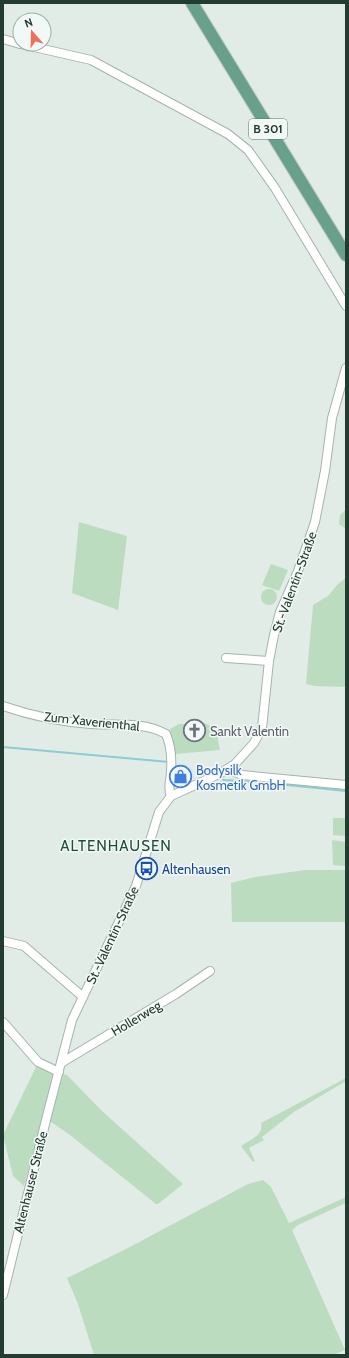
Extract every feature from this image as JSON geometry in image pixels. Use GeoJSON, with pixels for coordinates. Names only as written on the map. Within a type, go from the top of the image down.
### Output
{"type":"FeatureCollection","features":[{"type":"Feature","properties":{"kind":"main road","name":"B 301"},"geometry":{"type":"LineString","coordinates":[[192,3],[346,255]]}},
{"type":"Feature","properties":{"kind":"street"},"geometry":{"type":"LineString","coordinates":[[52,51],[91,60],[228,134],[248,150],[268,177],[346,306]]}},
{"type":"Feature","properties":{"kind":"street","name":"St.-Valentin-Straße"},"geometry":{"type":"LineString","coordinates":[[47,1116],[72,1020],[136,886],[159,812],[171,796],[228,769],[246,753],[259,736],[262,728],[269,661],[280,612],[298,571],[315,522],[325,471],[332,418],[346,368]]}},
{"type":"Feature","properties":{"kind":"street"},"geometry":{"type":"LineString","coordinates":[[226,658],[269,661]]}},
{"type":"Feature","properties":{"kind":"street","name":"Zum Xaverienthal"},"geometry":{"type":"LineString","coordinates":[[3,706],[20,712],[90,724],[129,723],[159,730],[166,734],[171,752],[169,791],[171,796]]}},
{"type":"Feature","properties":{"kind":"street"},"geometry":{"type":"LineString","coordinates":[[228,769],[242,775],[346,785]]}},
{"type":"Feature","properties":{"kind":"street"},"geometry":{"type":"LineString","coordinates":[[3,941],[24,946],[83,997]]}},
{"type":"Feature","properties":{"kind":"street","name":"Hollerweg"},"geometry":{"type":"LineString","coordinates":[[60,1068],[210,971]]}},
{"type":"Feature","properties":{"kind":"street"},"geometry":{"type":"LineString","coordinates":[[3,1022],[38,1062],[60,1068]]}},
{"type":"Feature","properties":{"kind":"street","name":"Altenhauser Straße"},"geometry":{"type":"LineString","coordinates":[[3,1295],[47,1116]]}},
{"type":"Feature","properties":{"kind":"green space"},"geometry":{"type":"Polygon","coordinates":[[[346,509],[346,529],[339,524],[340,515],[346,509]]]}},
{"type":"Feature","properties":{"kind":"green space"},"geometry":{"type":"Polygon","coordinates":[[[79,522],[127,536],[118,610],[72,593],[79,522]]]}},
{"type":"Feature","properties":{"kind":"green space"},"geometry":{"type":"Polygon","coordinates":[[[271,564],[288,570],[279,591],[262,585],[271,564]]]}},
{"type":"Feature","properties":{"kind":"green space"},"geometry":{"type":"Polygon","coordinates":[[[346,578],[346,687],[315,686],[306,684],[313,605],[328,596],[338,584],[346,578]]]}},
{"type":"Feature","properties":{"kind":"green space"},"geometry":{"type":"Polygon","coordinates":[[[269,589],[275,591],[277,597],[275,603],[269,605],[263,603],[261,597],[263,591],[269,589]]]}},
{"type":"Feature","properties":{"kind":"green space"},"geometry":{"type":"Polygon","coordinates":[[[204,723],[215,730],[218,737],[220,750],[175,754],[170,729],[179,724],[204,723]]]}},
{"type":"Feature","properties":{"kind":"green space"},"geometry":{"type":"Polygon","coordinates":[[[333,818],[346,818],[346,836],[333,835],[333,818]]]}},
{"type":"Feature","properties":{"kind":"green space"},"geometry":{"type":"Polygon","coordinates":[[[332,840],[346,842],[346,866],[333,865],[332,840]]]}},
{"type":"Feature","properties":{"kind":"green space"},"geometry":{"type":"Polygon","coordinates":[[[305,870],[346,870],[346,922],[232,922],[231,883],[255,877],[305,870]]]}},
{"type":"Feature","properties":{"kind":"green space"},"geometry":{"type":"Polygon","coordinates":[[[37,1065],[55,1075],[24,1186],[13,1176],[3,1135],[37,1065]]]}},
{"type":"Feature","properties":{"kind":"green space"},"geometry":{"type":"Polygon","coordinates":[[[62,1074],[67,1075],[102,1111],[183,1184],[156,1204],[70,1135],[51,1122],[50,1120],[62,1074]]]}},
{"type":"Feature","properties":{"kind":"green space"},"geometry":{"type":"Polygon","coordinates":[[[346,1078],[346,1081],[294,1112],[262,1137],[264,1140],[249,1148],[255,1161],[253,1162],[241,1146],[258,1134],[261,1123],[346,1078]]]}},
{"type":"Feature","properties":{"kind":"green space"},"geometry":{"type":"Polygon","coordinates":[[[263,1180],[271,1187],[289,1223],[346,1197],[346,1203],[298,1225],[292,1230],[345,1350],[333,1355],[94,1355],[78,1304],[67,1278],[126,1249],[248,1184],[263,1180]]]}},
{"type":"Feature","properties":{"kind":"waterway"},"geometry":{"type":"LineString","coordinates":[[3,747],[169,762]]}},
{"type":"Feature","properties":{"kind":"waterway"},"geometry":{"type":"LineString","coordinates":[[223,780],[346,791]]}},
{"type":"Feature","properties":{"kind":"place","name":"Sankt Valentin"},"geometry":{"type":"Point","coordinates":[195,731]}},
{"type":"Feature","properties":{"kind":"place","name":"Bodysilk Kosmetik GmbH"},"geometry":{"type":"Point","coordinates":[180,777]}},
{"type":"Feature","properties":{"kind":"place","name":"Altenhausen"},"geometry":{"type":"Point","coordinates":[147,869]}},
{"type":"Feature","properties":{"kind":"district","name":"ALTENHAUSEN"},"geometry":{"type":"Point","coordinates":[116,846]}}]}
